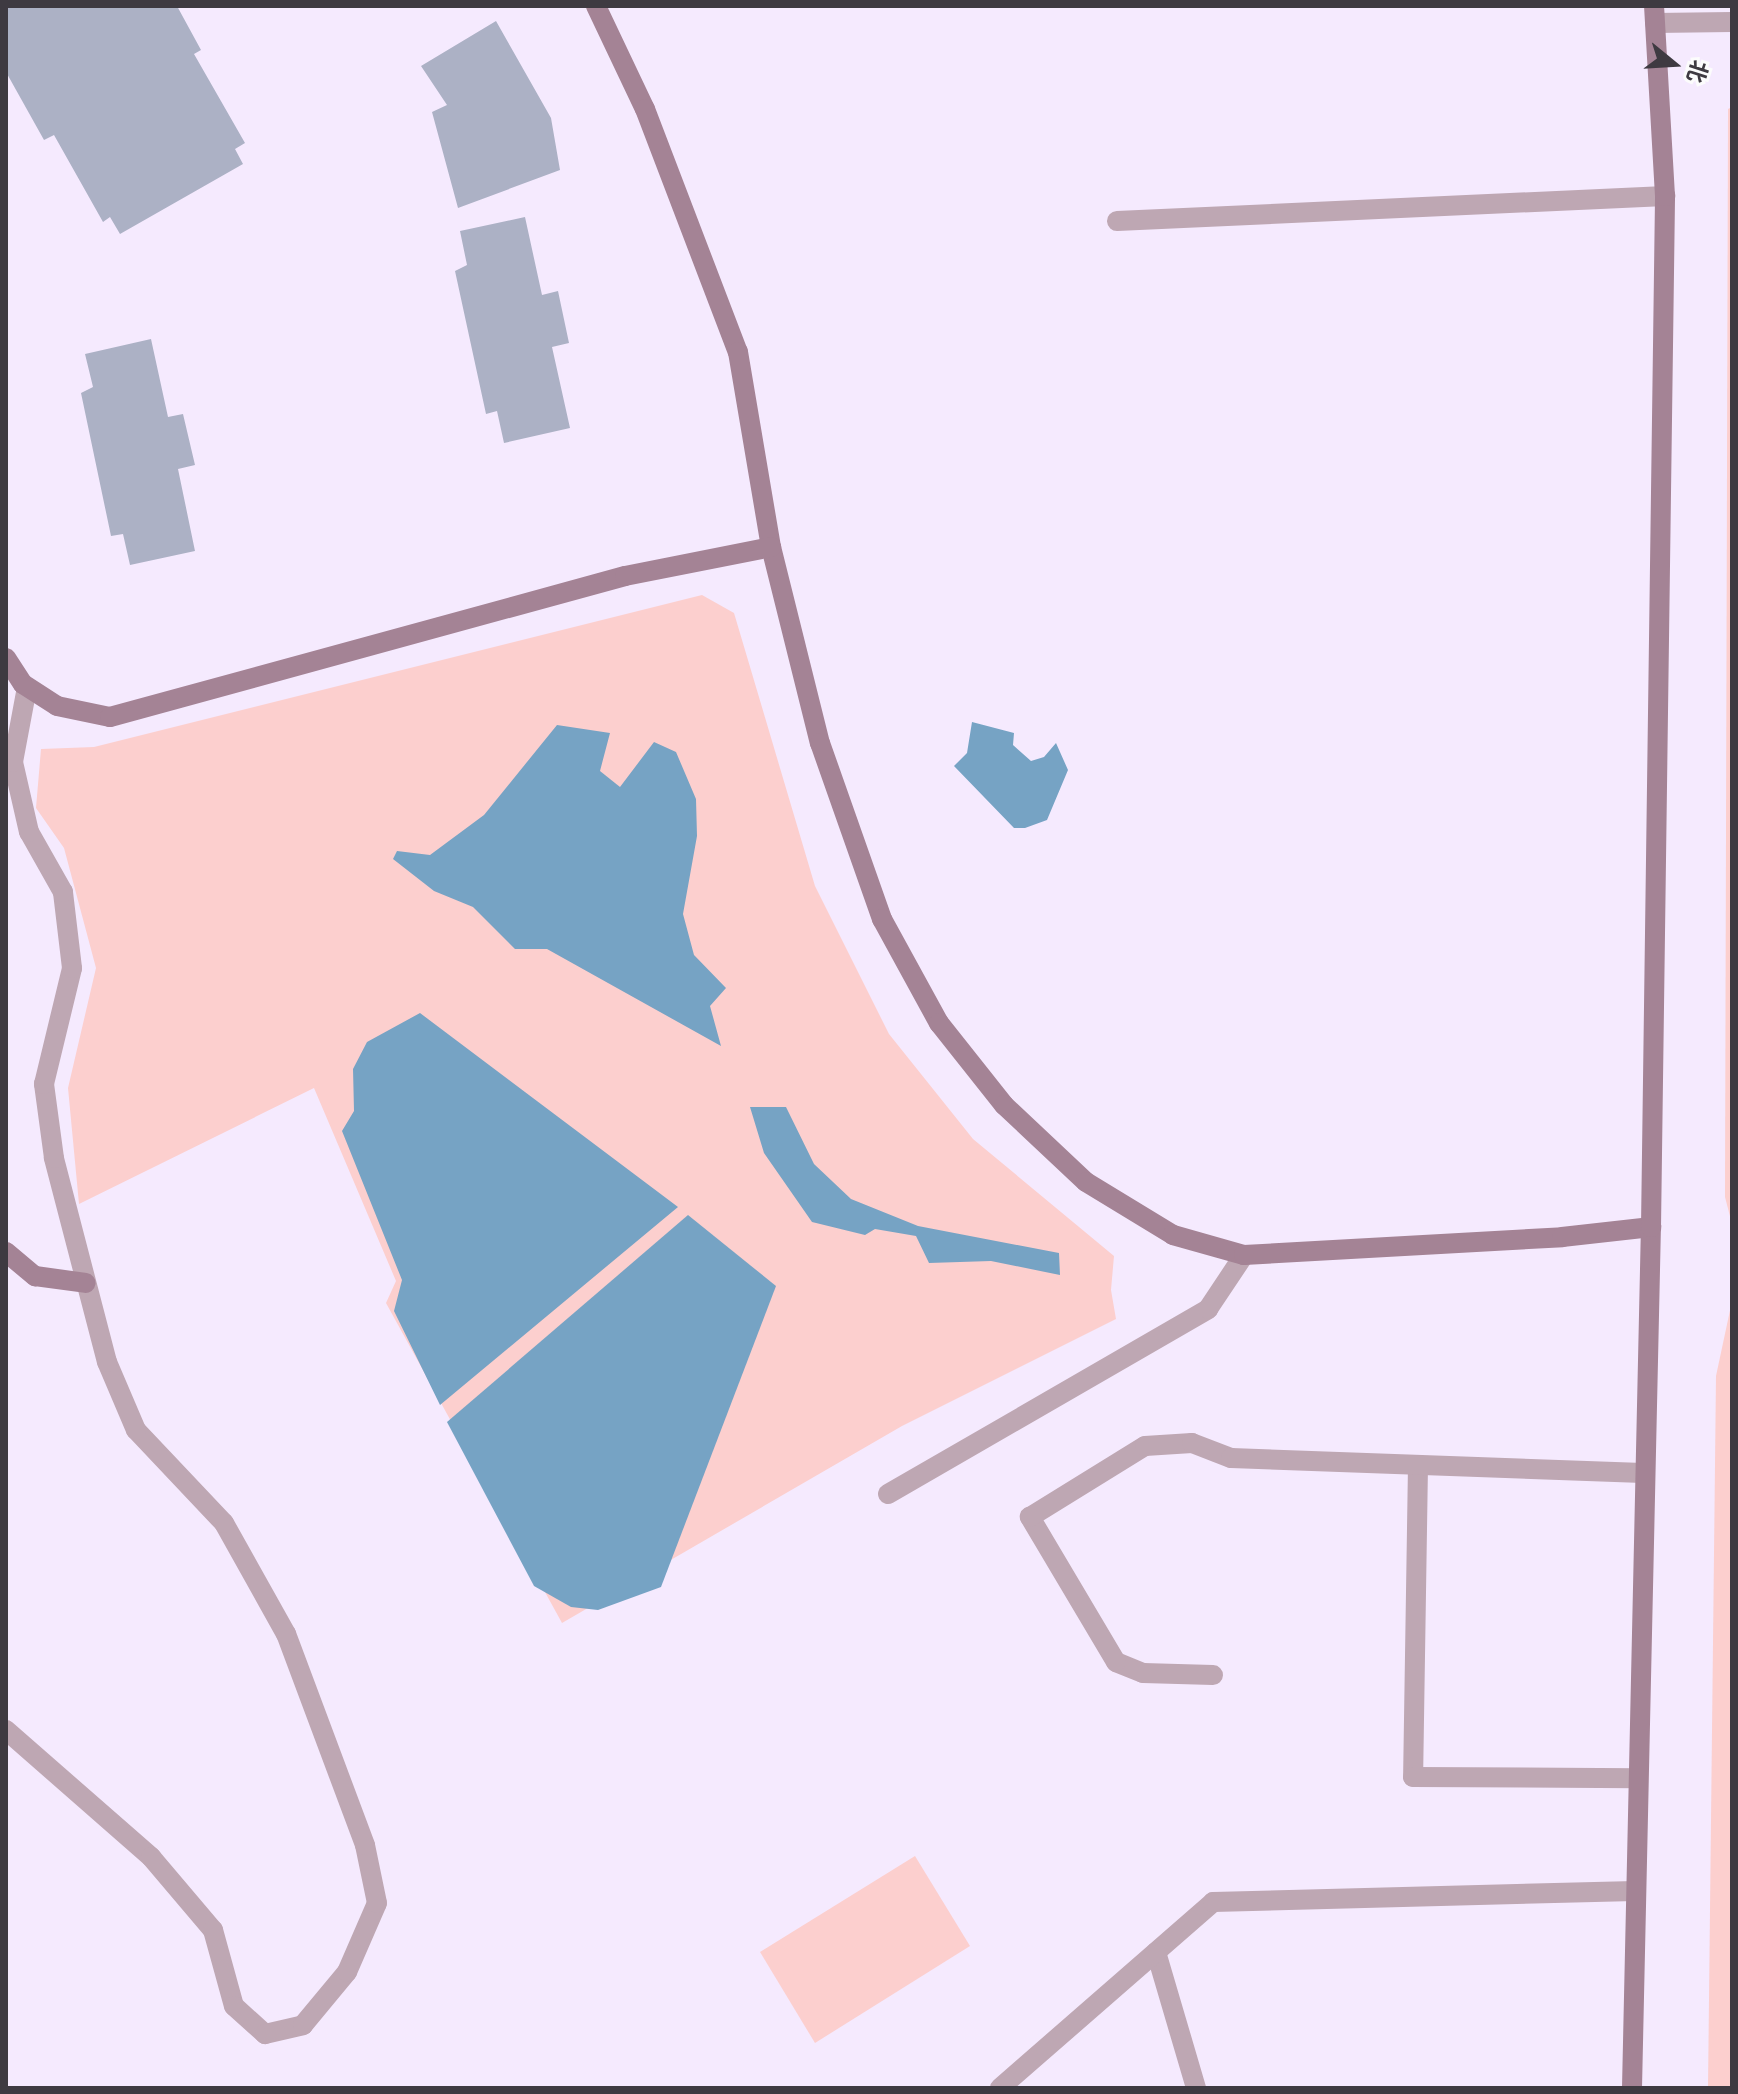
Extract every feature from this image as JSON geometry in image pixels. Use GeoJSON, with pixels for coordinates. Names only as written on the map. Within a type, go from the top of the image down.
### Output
{"type":"FeatureCollection","features":[{"type":"Feature","properties":{"kind":"street"},"geometry":{"type":"LineString","coordinates":[[596,6],[645,109],[738,352],[771,547],[820,743],[882,919],[939,1023],[1004,1105],[1086,1182],[1173,1235],[1244,1255],[1562,1237],[1651,1227]]}},
{"type":"Feature","properties":{"kind":"street"},"geometry":{"type":"LineString","coordinates":[[1632,2088],[1643,1473],[1651,1227],[1665,196],[1655,15],[1732,22]]}},
{"type":"Feature","properties":{"kind":"street"},"geometry":{"type":"LineString","coordinates":[[1117,221],[1665,196]]}},
{"type":"Feature","properties":{"kind":"street"},"geometry":{"type":"LineString","coordinates":[[6,658],[27,687],[57,706],[110,717],[625,576],[771,547]]}},
{"type":"Feature","properties":{"kind":"street"},"geometry":{"type":"LineString","coordinates":[[6,1730],[151,1857],[213,1930],[234,2006],[265,2034],[303,2025],[347,1972],[377,1903],[365,1845],[286,1634],[224,1523],[136,1430],[107,1362],[54,1158],[44,1084],[72,968],[63,892],[29,832],[13,762],[27,687]]}},
{"type":"Feature","properties":{"kind":"street"},"geometry":{"type":"LineString","coordinates":[[6,1252],[35,1276],[86,1283]]}},
{"type":"Feature","properties":{"kind":"street"},"geometry":{"type":"LineString","coordinates":[[888,1494],[1208,1309],[1244,1255]]}},
{"type":"Feature","properties":{"kind":"street"},"geometry":{"type":"LineString","coordinates":[[1213,1675],[1143,1673],[1116,1662],[1030,1517],[1145,1446],[1192,1443],[1231,1458],[1643,1473]]}},
{"type":"Feature","properties":{"kind":"street"},"geometry":{"type":"LineString","coordinates":[[1418,1465],[1413,1777],[1637,1778]]}},
{"type":"Feature","properties":{"kind":"street"},"geometry":{"type":"LineString","coordinates":[[1000,2088],[1213,1902],[1635,1891]]}},
{"type":"Feature","properties":{"kind":"street"},"geometry":{"type":"LineString","coordinates":[[1156,1952],[1196,2088]]}},
{"type":"Feature","properties":{"kind":"shaded area"},"geometry":{"type":"Polygon","coordinates":[[[1732,107],[1732,1224],[1725,1197],[1728,109],[1732,107]]]}},
{"type":"Feature","properties":{"kind":"shaded area"},"geometry":{"type":"Polygon","coordinates":[[[702,595],[734,613],[815,886],[889,1034],[973,1139],[1114,1256],[1111,1290],[1116,1319],[902,1426],[562,1623],[386,1303],[396,1281],[314,1088],[79,1204],[68,1088],[96,968],[64,848],[36,808],[41,749],[94,747],[702,595]]]}},
{"type":"Feature","properties":{"kind":"shaded area"},"geometry":{"type":"Polygon","coordinates":[[[1732,1301],[1732,2088],[1708,2088],[1716,1376],[1732,1301]]]}},
{"type":"Feature","properties":{"kind":"shaded area"},"geometry":{"type":"Polygon","coordinates":[[[915,1856],[970,1946],[815,2043],[760,1952],[915,1856]]]}},
{"type":"Feature","properties":{"kind":"water"},"geometry":{"type":"Polygon","coordinates":[[[972,722],[1014,733],[1013,745],[1031,761],[1044,757],[1056,743],[1068,770],[1047,820],[1025,828],[1014,828],[954,766],[967,753],[972,722]]]}},
{"type":"Feature","properties":{"kind":"water"},"geometry":{"type":"Polygon","coordinates":[[[557,725],[610,733],[600,771],[620,787],[654,742],[676,752],[696,799],[697,836],[683,914],[694,955],[726,988],[710,1006],[721,1046],[547,949],[515,949],[473,907],[434,891],[393,859],[397,851],[430,855],[484,815],[557,725]]]}},
{"type":"Feature","properties":{"kind":"water"},"geometry":{"type":"Polygon","coordinates":[[[420,1013],[678,1207],[440,1405],[394,1311],[402,1280],[342,1131],[354,1111],[353,1069],[367,1042],[420,1013]]]}},
{"type":"Feature","properties":{"kind":"water"},"geometry":{"type":"Polygon","coordinates":[[[750,1107],[786,1107],[814,1164],[851,1199],[918,1226],[1059,1253],[1060,1275],[991,1261],[929,1263],[916,1236],[875,1229],[865,1235],[812,1222],[764,1153],[750,1107]]]}},
{"type":"Feature","properties":{"kind":"water"},"geometry":{"type":"Polygon","coordinates":[[[688,1215],[776,1286],[661,1587],[598,1610],[571,1607],[534,1586],[447,1422],[688,1215]]]}},
{"type":"Feature","properties":{"kind":"building"},"geometry":{"type":"Polygon","coordinates":[[[6,6],[177,6],[201,50],[194,54],[245,143],[235,149],[243,164],[120,234],[110,217],[103,222],[54,135],[44,140],[6,72],[6,6]]]}},
{"type":"Feature","properties":{"kind":"building"},"geometry":{"type":"Polygon","coordinates":[[[496,21],[551,118],[560,170],[458,208],[432,112],[447,105],[421,66],[496,21]]]}},
{"type":"Feature","properties":{"kind":"building"},"geometry":{"type":"Polygon","coordinates":[[[525,217],[542,295],[558,291],[569,343],[552,347],[570,428],[504,443],[497,411],[486,414],[455,271],[467,265],[460,231],[525,217]]]}},
{"type":"Feature","properties":{"kind":"building"},"geometry":{"type":"Polygon","coordinates":[[[151,339],[168,417],[183,414],[195,465],[178,469],[195,551],[130,565],[123,534],[111,536],[81,393],[93,387],[85,354],[151,339]]]}}]}
